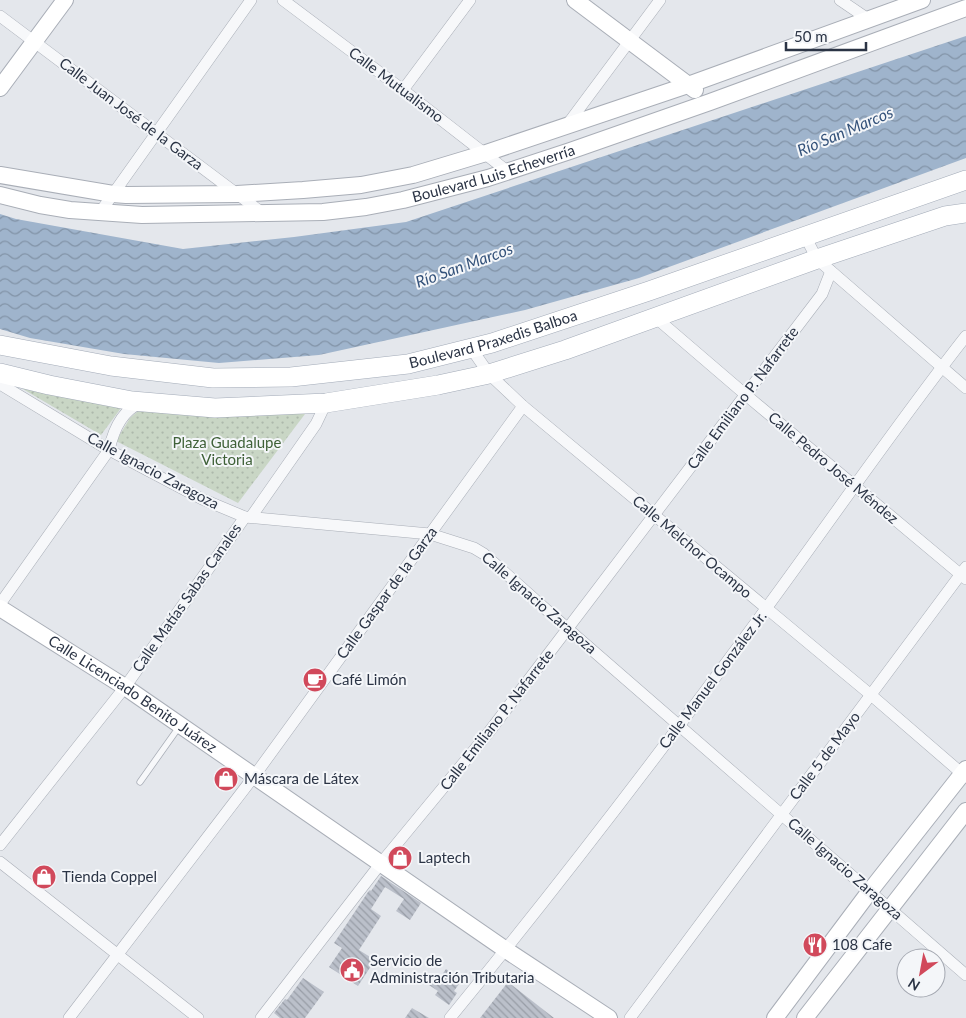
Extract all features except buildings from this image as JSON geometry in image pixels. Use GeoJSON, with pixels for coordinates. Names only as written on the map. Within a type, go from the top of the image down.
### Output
{"type":"FeatureCollection","features":[{"type":"Feature","properties":{"kind":"main road"},"geometry":{"type":"LineString","coordinates":[[0,88],[65,0]]}},
{"type":"Feature","properties":{"kind":"main road"},"geometry":{"type":"LineString","coordinates":[[575,0],[710,102]]}},
{"type":"Feature","properties":{"kind":"main road","name":"Boulevard Luis Echeverría"},"geometry":{"type":"LineString","coordinates":[[0,175],[112,194],[237,194],[361,185],[413,175],[486,153],[688,85],[922,0]]}},
{"type":"Feature","properties":{"kind":"main road","name":"Boulevard Luis Echeverría"},"geometry":{"type":"LineString","coordinates":[[0,195],[70,210],[142,214],[323,212],[366,207],[488,178],[570,152],[966,8]]}},
{"type":"Feature","properties":{"kind":"main road","name":"Boulevard Praxedis Balboa"},"geometry":{"type":"LineString","coordinates":[[0,345],[112,366],[213,378],[291,377],[408,364],[492,343],[649,291],[966,180]]}},
{"type":"Feature","properties":{"kind":"main road","name":"Boulevard Praxedis Balboa"},"geometry":{"type":"LineString","coordinates":[[0,373],[58,387],[132,401],[216,408],[326,403],[489,374],[565,350],[659,316],[824,265],[945,216],[966,213]]}},
{"type":"Feature","properties":{"kind":"main road"},"geometry":{"type":"LineString","coordinates":[[649,291],[659,316]]}},
{"type":"Feature","properties":{"kind":"main road","name":"Calle Licenciado Benito Juárez"},"geometry":{"type":"LineString","coordinates":[[0,608],[125,687],[256,775],[506,950],[609,1018]]}},
{"type":"Feature","properties":{"kind":"main road"},"geometry":{"type":"LineString","coordinates":[[775,1018],[870,891],[965,773]]}},
{"type":"Feature","properties":{"kind":"main road"},"geometry":{"type":"LineString","coordinates":[[805,1018],[966,811]]}},
{"type":"Feature","properties":{"kind":"street"},"geometry":{"type":"LineString","coordinates":[[101,211],[251,0]]}},
{"type":"Feature","properties":{"kind":"street","name":"Calle Mutualismo"},"geometry":{"type":"LineString","coordinates":[[282,0],[404,90],[508,171]]}},
{"type":"Feature","properties":{"kind":"street"},"geometry":{"type":"LineString","coordinates":[[404,90],[470,0]]}},
{"type":"Feature","properties":{"kind":"street"},"geometry":{"type":"LineString","coordinates":[[567,125],[660,0]]}},
{"type":"Feature","properties":{"kind":"street"},"geometry":{"type":"LineString","coordinates":[[840,0],[868,19]]}},
{"type":"Feature","properties":{"kind":"street","name":"Calle Juan José de la Garza"},"geometry":{"type":"LineString","coordinates":[[0,16],[261,212]]}},
{"type":"Feature","properties":{"kind":"street"},"geometry":{"type":"LineString","coordinates":[[805,236],[824,265],[966,388]]}},
{"type":"Feature","properties":{"kind":"street","name":"Calle Emiliano P. Nafarrete"},"geometry":{"type":"LineString","coordinates":[[261,1018],[382,863],[489,732],[822,294],[824,265]]}},
{"type":"Feature","properties":{"kind":"street","name":"Calle Pedro José Méndez"},"geometry":{"type":"LineString","coordinates":[[659,316],[746,395],[964,573]]}},
{"type":"Feature","properties":{"kind":"street","name":"Calle Manuel González Jr."},"geometry":{"type":"LineString","coordinates":[[450,1018],[506,950],[680,725],[854,485],[966,336]]}},
{"type":"Feature","properties":{"kind":"street","name":"Calle Melchor Ocampo"},"geometry":{"type":"LineString","coordinates":[[471,348],[489,374],[523,406],[965,773]]}},
{"type":"Feature","properties":{"kind":"street","name":"Calle Ignacio Zaragoza"},"geometry":{"type":"LineString","coordinates":[[0,384],[109,450],[202,500],[248,517],[430,534],[474,548],[484,554],[966,975]]}},
{"type":"Feature","properties":{"kind":"street"},"geometry":{"type":"LineString","coordinates":[[0,604],[109,450],[113,433],[130,409],[147,401]]}},
{"type":"Feature","properties":{"kind":"street","name":"Calle Matías Sabas Canales"},"geometry":{"type":"LineString","coordinates":[[0,846],[125,687],[316,424],[326,403]]}},
{"type":"Feature","properties":{"kind":"street","name":"Calle Gaspar de la Garza"},"geometry":{"type":"LineString","coordinates":[[69,1018],[256,775],[523,406]]}},
{"type":"Feature","properties":{"kind":"street","name":"Calle 5 de Mayo"},"geometry":{"type":"LineString","coordinates":[[630,1018],[964,573]]}},
{"type":"Feature","properties":{"kind":"street"},"geometry":{"type":"LineString","coordinates":[[0,862],[198,1018]]}},
{"type":"Feature","properties":{"kind":"lane"},"geometry":{"type":"LineString","coordinates":[[140,782],[180,725]]}},
{"type":"Feature","properties":{"kind":"green space"},"geometry":{"type":"Polygon","coordinates":[[[11,382],[127,400],[101,435],[11,382]]]}},
{"type":"Feature","properties":{"kind":"green space","name":"Plaza Guadalupe Victoria"},"geometry":{"type":"Polygon","coordinates":[[[144,406],[308,410],[238,503],[116,441],[130,418],[144,406]]]}},
{"type":"Feature","properties":{"kind":"water","name":"Río San Marcos"},"geometry":{"type":"Polygon","coordinates":[[[966,36],[966,158],[639,278],[525,310],[319,355],[219,363],[124,354],[30,338],[0,329],[0,214],[16,219],[183,249],[406,222],[966,36]]]}},
{"type":"Feature","properties":{"kind":"place","name":"Café Limón"},"geometry":{"type":"Point","coordinates":[315,680]}},
{"type":"Feature","properties":{"kind":"place","name":"Máscara de Látex"},"geometry":{"type":"Point","coordinates":[226,779]}},
{"type":"Feature","properties":{"kind":"place","name":"Laptech"},"geometry":{"type":"Point","coordinates":[400,858]}},
{"type":"Feature","properties":{"kind":"place","name":"Tienda Coppel"},"geometry":{"type":"Point","coordinates":[44,877]}},
{"type":"Feature","properties":{"kind":"place","name":"108 Cafe"},"geometry":{"type":"Point","coordinates":[815,945]}},
{"type":"Feature","properties":{"kind":"place","name":"Servicio de Administración Tributaria"},"geometry":{"type":"Point","coordinates":[352,970]}}]}
